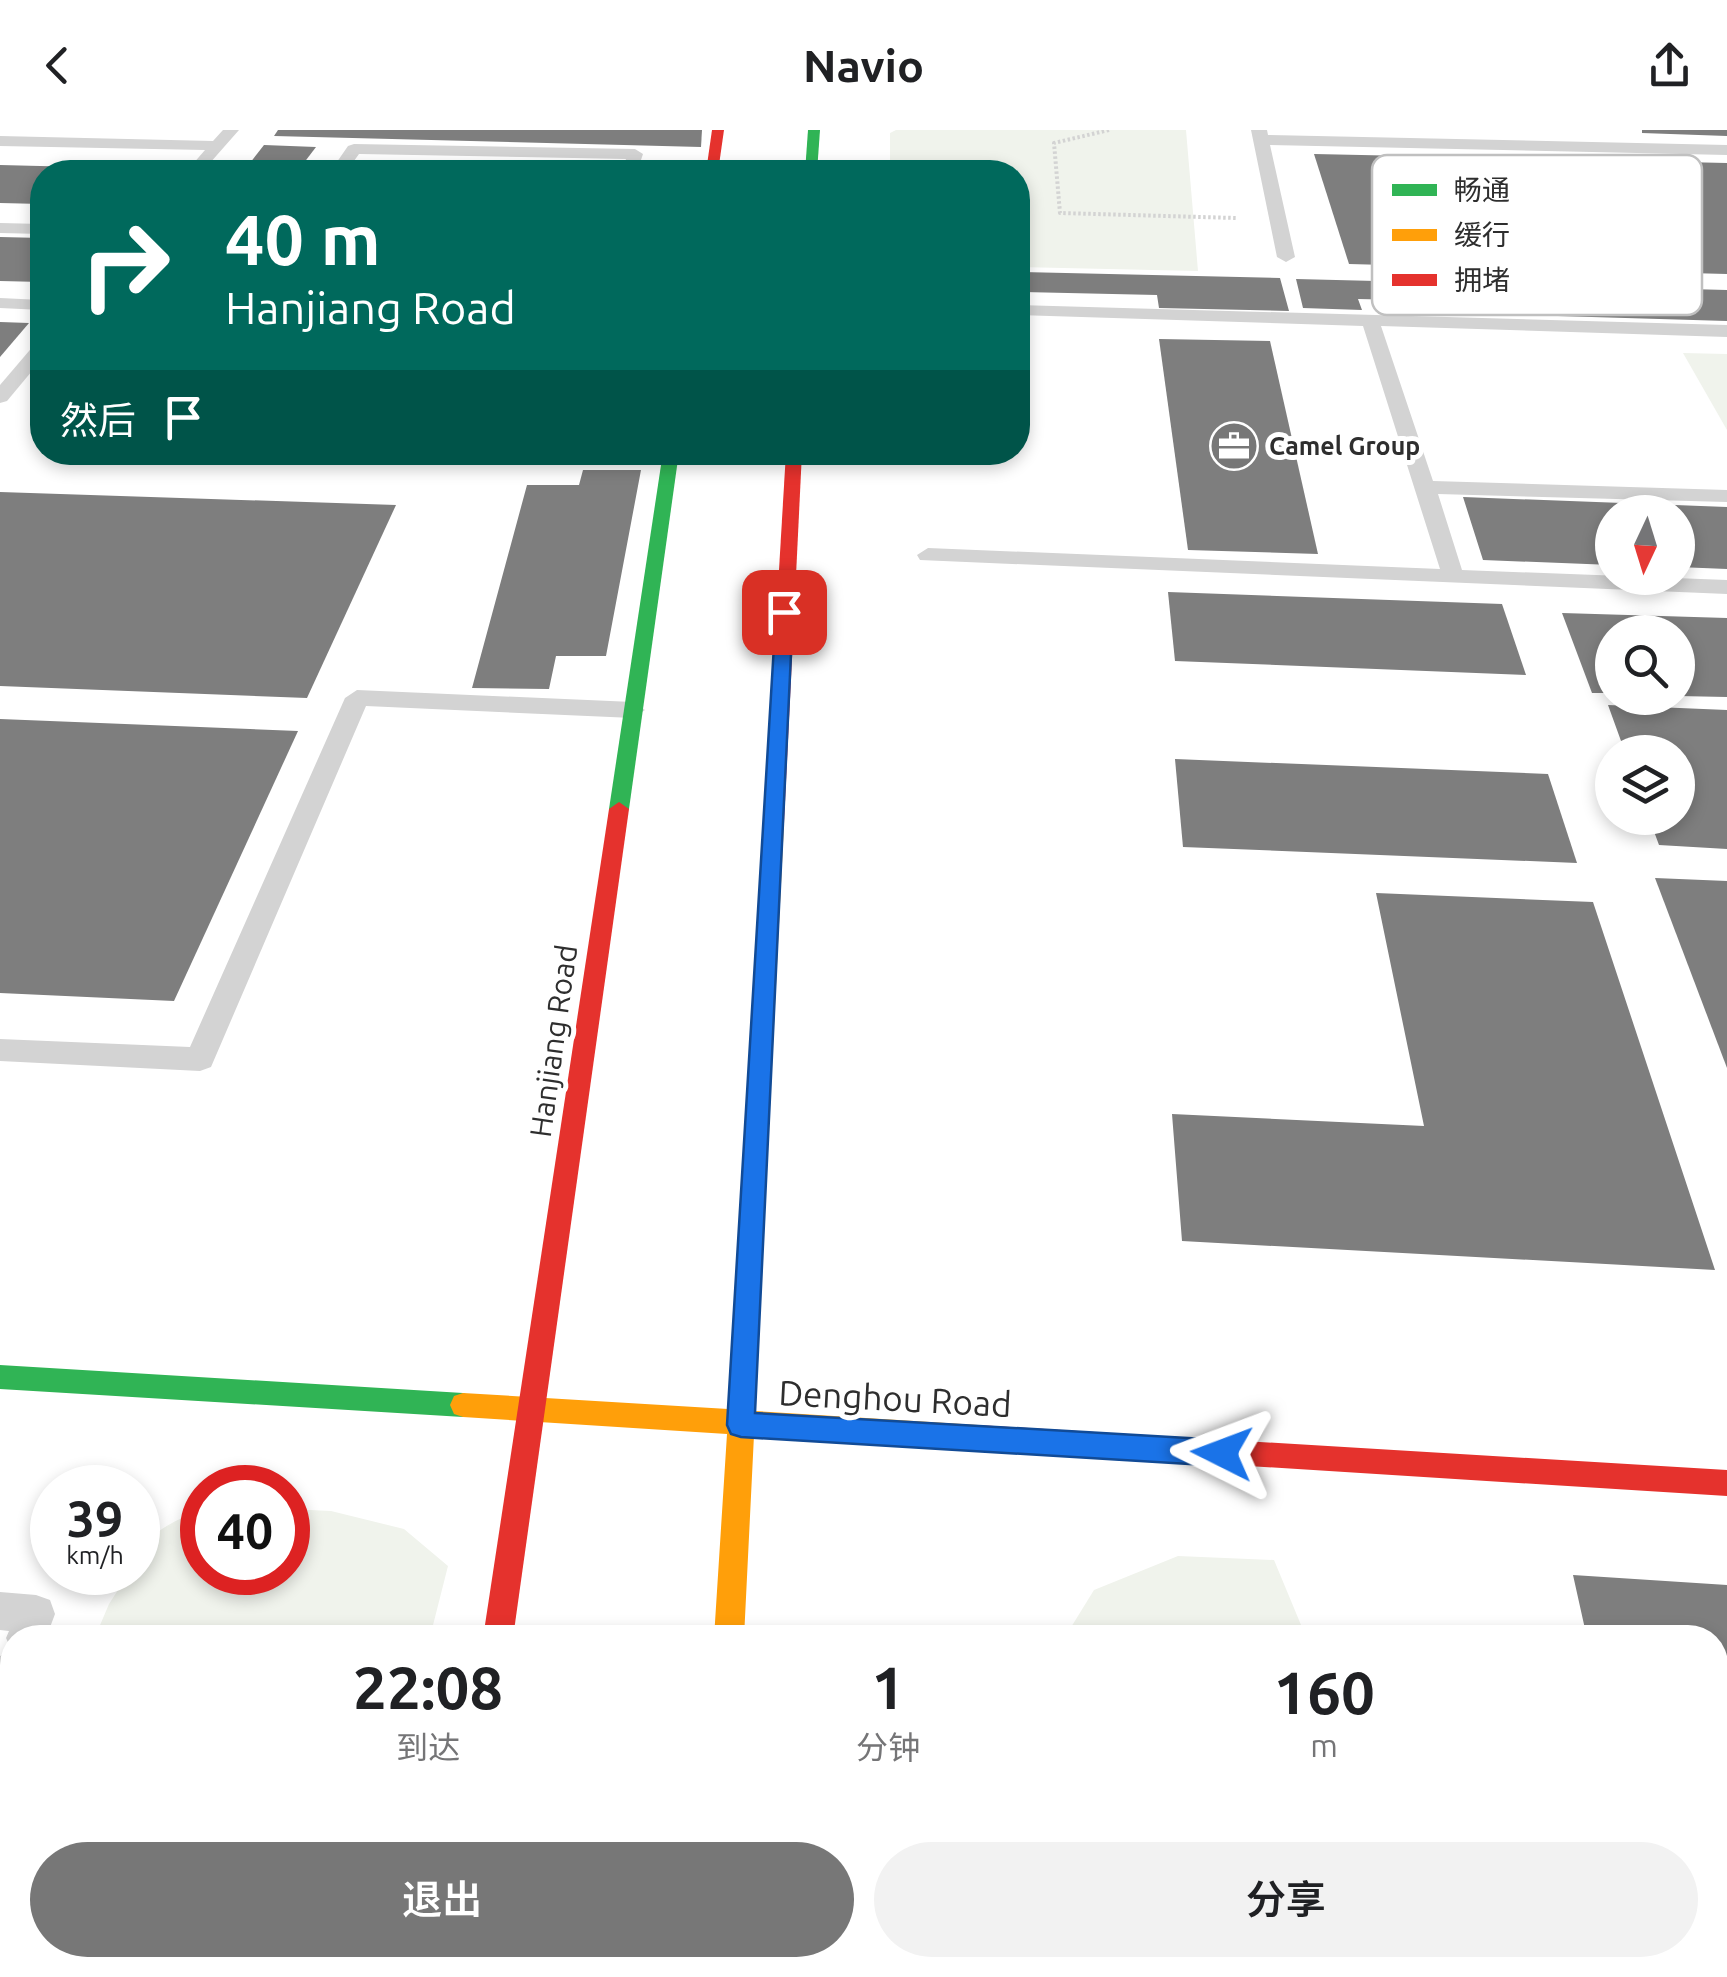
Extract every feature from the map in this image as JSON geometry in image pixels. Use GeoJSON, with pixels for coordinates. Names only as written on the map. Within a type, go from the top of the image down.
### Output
{"type":"FeatureCollection","features":[{"type":"Feature","properties":{"kind":"main road"},"geometry":{"type":"LineString","coordinates":[[714,160],[718,130]]}},
{"type":"Feature","properties":{"kind":"main road"},"geometry":{"type":"LineString","coordinates":[[812,160],[814,130]]}},
{"type":"Feature","properties":{"kind":"main road","name":"Hanjiang Road"},"geometry":{"type":"LineString","coordinates":[[500,1625],[669,465]]}},
{"type":"Feature","properties":{"kind":"main road"},"geometry":{"type":"LineString","coordinates":[[730,1625],[793,465]]}},
{"type":"Feature","properties":{"kind":"main road","name":"Denghou Road"},"geometry":{"type":"LineString","coordinates":[[0,1376],[741,1425],[1727,1483]]}},
{"type":"Feature","properties":{"kind":"lane"},"geometry":{"type":"LineString","coordinates":[[205,160],[230,130]]}},
{"type":"Feature","properties":{"kind":"lane"},"geometry":{"type":"LineString","coordinates":[[1286,257],[1260,135],[1727,150]]}},
{"type":"Feature","properties":{"kind":"lane"},"geometry":{"type":"LineString","coordinates":[[0,141],[217,146]]}},
{"type":"Feature","properties":{"kind":"lane"},"geometry":{"type":"LineString","coordinates":[[346,160],[354,149],[635,154],[633,160]]}},
{"type":"Feature","properties":{"kind":"lane"},"geometry":{"type":"LineString","coordinates":[[0,228],[30,229]]}},
{"type":"Feature","properties":{"kind":"lane"},"geometry":{"type":"LineString","coordinates":[[0,304],[30,305]]}},
{"type":"Feature","properties":{"kind":"lane"},"geometry":{"type":"LineString","coordinates":[[1030,310],[1727,331]]}},
{"type":"Feature","properties":{"kind":"lane"},"geometry":{"type":"LineString","coordinates":[[1370,320],[1453,576]]}},
{"type":"Feature","properties":{"kind":"lane"},"geometry":{"type":"LineString","coordinates":[[0,397],[30,362]]}},
{"type":"Feature","properties":{"kind":"lane"},"geometry":{"type":"LineString","coordinates":[[1424,487],[1727,496]]}},
{"type":"Feature","properties":{"kind":"lane"},"geometry":{"type":"LineString","coordinates":[[928,555],[1727,588]]}},
{"type":"Feature","properties":{"kind":"lane"},"geometry":{"type":"LineString","coordinates":[[0,1050],[200,1058],[357,698],[633,710]]}},
{"type":"Feature","properties":{"kind":"lane"},"geometry":{"type":"LineString","coordinates":[[0,1612],[36,1614],[31,1625]]}},
{"type":"Feature","properties":{"kind":"path"},"geometry":{"type":"LineString","coordinates":[[1109,130],[1054,143],[1060,213],[1278,219]]}},
{"type":"Feature","properties":{"kind":"shaded area"},"geometry":{"type":"Polygon","coordinates":[[[1186,130],[1198,271],[1030,267],[1030,160],[890,160],[890,133],[1186,130]]]}},
{"type":"Feature","properties":{"kind":"shaded area"},"geometry":{"type":"Polygon","coordinates":[[[1683,353],[1727,354],[1727,430],[1683,353]]]}},
{"type":"Feature","properties":{"kind":"shaded area"},"geometry":{"type":"Polygon","coordinates":[[[310,1510],[331,1511],[404,1529],[448,1566],[433,1625],[100,1625],[115,1595],[160,1595],[160,1530],[180,1520],[180,1595],[310,1595],[310,1510]]]}},
{"type":"Feature","properties":{"kind":"shaded area"},"geometry":{"type":"Polygon","coordinates":[[[1178,1556],[1274,1560],[1301,1625],[1072,1625],[1094,1590],[1178,1556]]]}},
{"type":"Feature","properties":{"kind":"building"},"geometry":{"type":"Polygon","coordinates":[[[278,130],[702,130],[701,147],[274,136],[278,130]]]}},
{"type":"Feature","properties":{"kind":"building"},"geometry":{"type":"Polygon","coordinates":[[[1727,130],[1727,136],[1642,133],[1727,130]]]}},
{"type":"Feature","properties":{"kind":"building"},"geometry":{"type":"Polygon","coordinates":[[[264,145],[316,147],[306,160],[252,160],[264,145]]]}},
{"type":"Feature","properties":{"kind":"building"},"geometry":{"type":"Polygon","coordinates":[[[1314,154],[1372,155],[1372,265],[1349,264],[1314,154]]]}},
{"type":"Feature","properties":{"kind":"building"},"geometry":{"type":"Polygon","coordinates":[[[1702,162],[1727,163],[1727,274],[1702,273],[1702,162]]]}},
{"type":"Feature","properties":{"kind":"building"},"geometry":{"type":"Polygon","coordinates":[[[0,165],[30,166],[30,204],[0,203],[0,165]]]}},
{"type":"Feature","properties":{"kind":"building"},"geometry":{"type":"Polygon","coordinates":[[[0,237],[30,238],[30,282],[0,281],[0,237]]]}},
{"type":"Feature","properties":{"kind":"building"},"geometry":{"type":"Polygon","coordinates":[[[1030,272],[1280,278],[1289,311],[1159,308],[1157,295],[1030,292],[1030,272]]]}},
{"type":"Feature","properties":{"kind":"building"},"geometry":{"type":"Polygon","coordinates":[[[1296,279],[1372,281],[1372,299],[1358,299],[1362,310],[1303,308],[1296,279]]]}},
{"type":"Feature","properties":{"kind":"building"},"geometry":{"type":"Polygon","coordinates":[[[1702,289],[1727,290],[1727,321],[1522,315],[1702,315],[1702,289]]]}},
{"type":"Feature","properties":{"kind":"building"},"geometry":{"type":"Polygon","coordinates":[[[0,322],[29,323],[0,357],[0,322]]]}},
{"type":"Feature","properties":{"kind":"building","name":"Camel Group"},"geometry":{"type":"Polygon","coordinates":[[[1159,339],[1270,341],[1318,554],[1188,550],[1159,339]]]}},
{"type":"Feature","properties":{"kind":"building"},"geometry":{"type":"Polygon","coordinates":[[[583,470],[641,470],[606,656],[556,656],[549,689],[472,688],[527,485],[579,485],[583,470]]]}},
{"type":"Feature","properties":{"kind":"building"},"geometry":{"type":"Polygon","coordinates":[[[0,492],[396,505],[307,698],[0,686],[0,492]]]}},
{"type":"Feature","properties":{"kind":"building"},"geometry":{"type":"Polygon","coordinates":[[[1463,497],[1595,502],[1595,564],[1483,560],[1463,497]]]}},
{"type":"Feature","properties":{"kind":"building"},"geometry":{"type":"Polygon","coordinates":[[[1695,506],[1727,507],[1727,569],[1695,568],[1695,506]]]}},
{"type":"Feature","properties":{"kind":"building"},"geometry":{"type":"Polygon","coordinates":[[[1168,592],[1502,604],[1526,675],[1175,661],[1168,592]]]}},
{"type":"Feature","properties":{"kind":"building"},"geometry":{"type":"Polygon","coordinates":[[[1562,613],[1628,615],[1595,615],[1592,693],[1562,613]]]}},
{"type":"Feature","properties":{"kind":"building"},"geometry":{"type":"Polygon","coordinates":[[[1695,617],[1727,618],[1727,697],[1695,696],[1695,617]]]}},
{"type":"Feature","properties":{"kind":"building"},"geometry":{"type":"Polygon","coordinates":[[[1695,709],[1727,710],[1727,849],[1659,845],[1655,835],[1695,835],[1695,735],[1619,735],[1612,715],[1695,715],[1695,709]]]}},
{"type":"Feature","properties":{"kind":"building"},"geometry":{"type":"Polygon","coordinates":[[[0,719],[298,731],[174,1001],[0,993],[0,719]]]}},
{"type":"Feature","properties":{"kind":"building"},"geometry":{"type":"Polygon","coordinates":[[[1175,759],[1548,774],[1577,863],[1183,847],[1175,759]]]}},
{"type":"Feature","properties":{"kind":"building"},"geometry":{"type":"Polygon","coordinates":[[[1655,878],[1727,881],[1727,1068],[1655,878]]]}},
{"type":"Feature","properties":{"kind":"building"},"geometry":{"type":"Polygon","coordinates":[[[1376,893],[1593,902],[1715,1270],[1182,1241],[1172,1114],[1424,1126],[1376,893]]]}},
{"type":"Feature","properties":{"kind":"building"},"geometry":{"type":"Polygon","coordinates":[[[1573,1575],[1727,1585],[1727,1625],[1584,1625],[1573,1575]]]}},
{"type":"Feature","properties":{"kind":"traffic: fast"},"geometry":{"type":"LineString","coordinates":[[812,160],[814,130]]}},
{"type":"Feature","properties":{"kind":"traffic: fast"},"geometry":{"type":"LineString","coordinates":[[619,809],[669,465]]}},
{"type":"Feature","properties":{"kind":"traffic: fast"},"geometry":{"type":"LineString","coordinates":[[0,1377],[463,1405]]}},
{"type":"Feature","properties":{"kind":"traffic: slow"},"geometry":{"type":"LineString","coordinates":[[730,1625],[774,823]]}},
{"type":"Feature","properties":{"kind":"traffic: slow"},"geometry":{"type":"LineString","coordinates":[[463,1405],[978,1437]]}},
{"type":"Feature","properties":{"kind":"traffic: jam"},"geometry":{"type":"LineString","coordinates":[[714,160],[718,130]]}},
{"type":"Feature","properties":{"kind":"traffic: jam"},"geometry":{"type":"LineString","coordinates":[[774,823],[793,465]]}},
{"type":"Feature","properties":{"kind":"traffic: jam"},"geometry":{"type":"LineString","coordinates":[[500,1625],[619,809]]}},
{"type":"Feature","properties":{"kind":"traffic: jam"},"geometry":{"type":"LineString","coordinates":[[978,1437],[1727,1483]]}},
{"type":"Feature","properties":{"kind":"place","name":"Camel Group"},"geometry":{"type":"Point","coordinates":[1234,446]}},
{"type":"Feature","properties":{"kind":"route"},"geometry":{"type":"LineString","coordinates":[[784,612],[741,1425],[1222,1453]]}}]}
